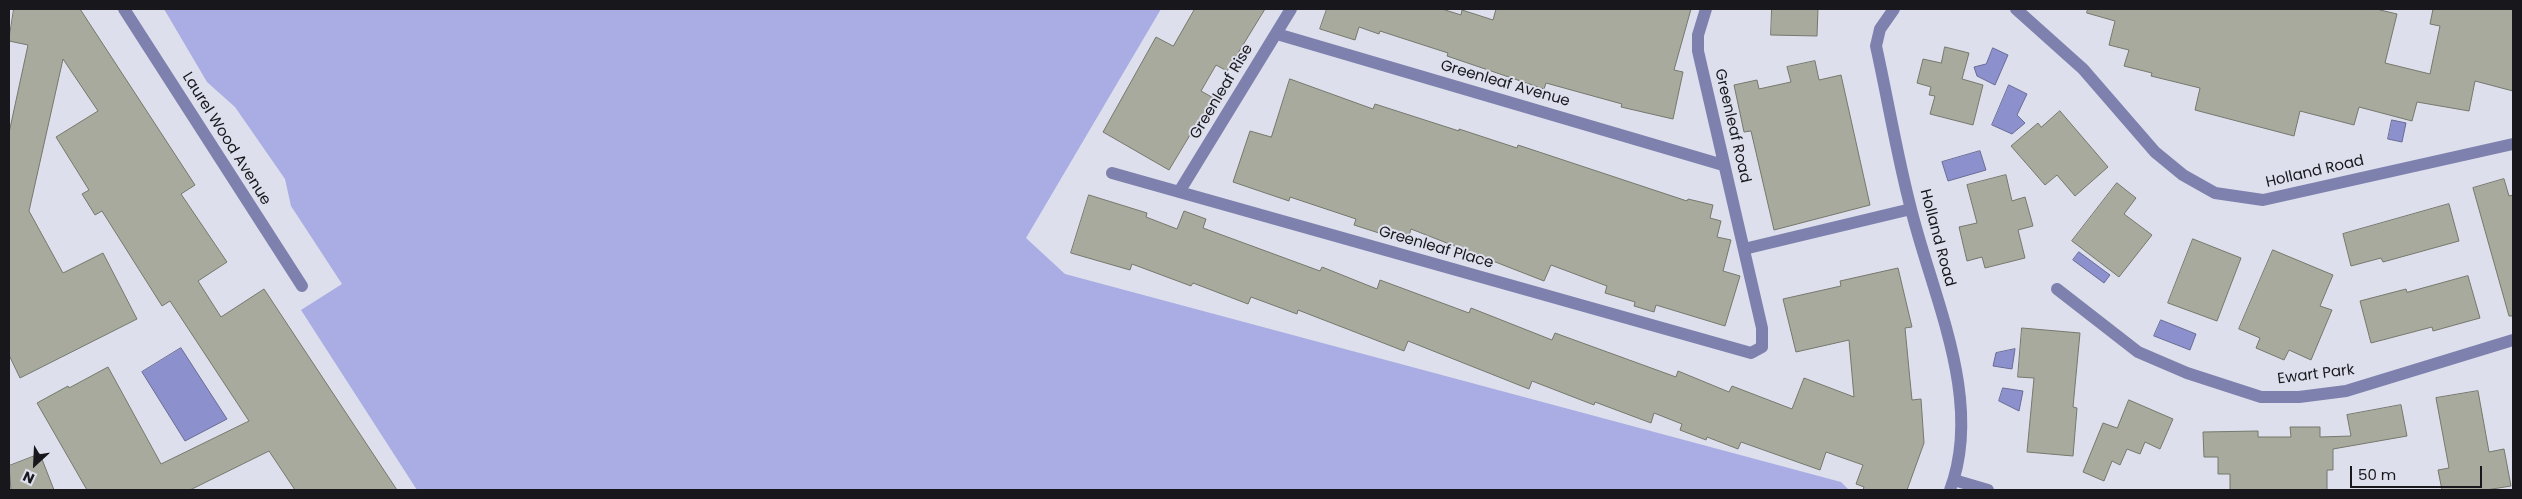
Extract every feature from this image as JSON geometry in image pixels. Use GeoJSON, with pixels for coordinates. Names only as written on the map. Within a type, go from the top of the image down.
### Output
{"type":"FeatureCollection","features":[{"type":"Feature","properties":{"kind":"street","name":"Laurel Wood Avenue"},"geometry":{"type":"LineString","coordinates":[[124,9],[302,286]]}},
{"type":"Feature","properties":{"kind":"street","name":"Greenleaf Rise"},"geometry":{"type":"LineString","coordinates":[[1180,192],[1291,9]]}},
{"type":"Feature","properties":{"kind":"street","name":"Greenleaf Road"},"geometry":{"type":"LineString","coordinates":[[1706,9],[1698,35],[1698,51],[1764,339],[1762,347],[1751,353]]}},
{"type":"Feature","properties":{"kind":"street","name":"Holland Road"},"geometry":{"type":"LineString","coordinates":[[1894,9],[1880,29],[1876,46],[1910,209],[1956,371],[1963,429],[1952,485],[1988,490]]}},
{"type":"Feature","properties":{"kind":"street","name":"Holland Road"},"geometry":{"type":"LineString","coordinates":[[2016,9],[2083,69],[2155,152],[2183,175],[2215,193],[2263,200],[2513,144]]}},
{"type":"Feature","properties":{"kind":"street","name":"Greenleaf Avenue"},"geometry":{"type":"LineString","coordinates":[[1276,34],[1723,165]]}},
{"type":"Feature","properties":{"kind":"street","name":"Greenleaf Place"},"geometry":{"type":"LineString","coordinates":[[1112,173],[1751,353]]}},
{"type":"Feature","properties":{"kind":"street"},"geometry":{"type":"LineString","coordinates":[[1744,249],[1910,209]]}},
{"type":"Feature","properties":{"kind":"street","name":"Ewart Park"},"geometry":{"type":"LineString","coordinates":[[2057,289],[2138,352],[2187,373],[2261,397],[2299,397],[2346,391],[2513,340]]}},
{"type":"Feature","properties":{"kind":"shaded area"},"geometry":{"type":"Polygon","coordinates":[[[164,9],[1161,9],[1026,238],[1065,274],[1841,482],[1849,490],[417,490],[301,310],[342,284],[291,206],[285,179],[235,107],[207,82],[164,9]]]}},
{"type":"Feature","properties":{"kind":"shaded area"},"geometry":{"type":"Polygon","coordinates":[[[1993,48],[2008,55],[1995,85],[1977,76],[1974,67],[1986,64],[1993,48]]]}},
{"type":"Feature","properties":{"kind":"shaded area"},"geometry":{"type":"Polygon","coordinates":[[[2009,85],[2027,94],[2017,115],[2025,123],[2012,134],[1992,125],[2009,85]]]}},
{"type":"Feature","properties":{"kind":"shaded area"},"geometry":{"type":"Polygon","coordinates":[[[2392,120],[2406,123],[2402,142],[2388,139],[2392,120]]]}},
{"type":"Feature","properties":{"kind":"shaded area"},"geometry":{"type":"Polygon","coordinates":[[[1980,151],[1986,170],[1948,181],[1942,162],[1980,151]]]}},
{"type":"Feature","properties":{"kind":"shaded area"},"geometry":{"type":"Polygon","coordinates":[[[2079,252],[2110,275],[2104,283],[2073,260],[2079,252]]]}},
{"type":"Feature","properties":{"kind":"shaded area"},"geometry":{"type":"Polygon","coordinates":[[[2161,320],[2196,334],[2190,350],[2154,336],[2161,320]]]}},
{"type":"Feature","properties":{"kind":"shaded area"},"geometry":{"type":"Polygon","coordinates":[[[181,348],[227,419],[185,441],[142,372],[181,348]]]}},
{"type":"Feature","properties":{"kind":"shaded area"},"geometry":{"type":"Polygon","coordinates":[[[2015,349],[2012,369],[1993,366],[1996,353],[2015,349]]]}},
{"type":"Feature","properties":{"kind":"shaded area"},"geometry":{"type":"Polygon","coordinates":[[[2003,388],[2023,391],[2019,411],[1999,401],[2003,388]]]}},
{"type":"Feature","properties":{"kind":"building"},"geometry":{"type":"Polygon","coordinates":[[[14,9],[80,9],[195,185],[181,194],[227,262],[198,281],[221,317],[264,289],[397,490],[295,490],[269,451],[190,490],[87,490],[37,403],[108,367],[161,464],[249,421],[170,301],[162,306],[102,211],[95,215],[82,194],[89,190],[56,137],[98,111],[63,59],[29,211],[63,273],[103,253],[137,319],[20,378],[9,355],[9,133],[28,45],[9,41],[14,9]]]}},
{"type":"Feature","properties":{"kind":"building"},"geometry":{"type":"Polygon","coordinates":[[[1195,9],[1265,9],[1227,71],[1216,65],[1201,91],[1217,100],[1204,123],[1199,120],[1169,170],[1103,132],[1156,37],[1173,46],[1195,9]]]}},
{"type":"Feature","properties":{"kind":"building"},"geometry":{"type":"Polygon","coordinates":[[[1327,9],[1442,9],[1461,15],[1462,10],[1493,20],[1496,9],[1691,9],[1674,70],[1683,72],[1673,119],[1621,107],[1622,104],[1546,83],[1544,89],[1447,56],[1448,53],[1380,31],[1379,34],[1359,27],[1355,40],[1320,29],[1327,9]]]}},
{"type":"Feature","properties":{"kind":"building"},"geometry":{"type":"Polygon","coordinates":[[[1772,9],[1818,9],[1817,36],[1771,35],[1772,9]]]}},
{"type":"Feature","properties":{"kind":"building"},"geometry":{"type":"Polygon","coordinates":[[[2088,9],[2376,9],[2397,14],[2385,63],[2430,74],[2440,26],[2430,24],[2433,9],[2513,9],[2513,91],[2475,81],[2469,111],[2417,102],[2412,121],[2359,107],[2354,125],[2300,111],[2294,136],[2195,110],[2200,88],[2151,76],[2152,73],[2124,66],[2129,50],[2109,45],[2115,21],[2087,13],[2088,9]]]}},
{"type":"Feature","properties":{"kind":"building"},"geometry":{"type":"Polygon","coordinates":[[[1945,47],[1969,53],[1962,79],[1983,85],[1973,125],[1930,114],[1935,96],[1929,95],[1931,87],[1917,83],[1923,59],[1941,63],[1945,47]]]}},
{"type":"Feature","properties":{"kind":"building"},"geometry":{"type":"Polygon","coordinates":[[[1815,61],[1819,80],[1841,75],[1870,205],[1774,230],[1751,131],[1744,132],[1734,85],[1757,80],[1759,89],[1791,82],[1787,67],[1815,61]]]}},
{"type":"Feature","properties":{"kind":"building"},"geometry":{"type":"Polygon","coordinates":[[[1290,79],[1373,109],[1375,104],[1517,148],[1518,145],[1687,201],[1688,199],[1713,205],[1710,218],[1721,221],[1717,237],[1731,240],[1723,271],[1740,276],[1725,326],[1656,305],[1654,312],[1634,306],[1635,302],[1605,293],[1607,286],[1551,265],[1544,281],[1411,229],[1407,242],[1354,225],[1356,219],[1290,197],[1289,201],[1233,182],[1250,131],[1271,137],[1290,79]]]}},
{"type":"Feature","properties":{"kind":"building"},"geometry":{"type":"Polygon","coordinates":[[[2060,111],[2108,167],[2075,196],[2057,175],[2045,185],[2011,146],[2038,123],[2041,127],[2060,111]]]}},
{"type":"Feature","properties":{"kind":"building"},"geometry":{"type":"Polygon","coordinates":[[[2006,175],[2012,201],[2025,197],[2033,226],[2018,230],[2025,258],[1985,268],[1982,257],[1967,261],[1959,227],[1977,223],[1967,185],[2006,175]]]}},
{"type":"Feature","properties":{"kind":"building"},"geometry":{"type":"Polygon","coordinates":[[[2504,179],[2509,196],[2513,195],[2513,316],[2509,316],[2473,188],[2504,179]]]}},
{"type":"Feature","properties":{"kind":"building"},"geometry":{"type":"Polygon","coordinates":[[[2117,183],[2136,198],[2124,214],[2152,235],[2119,277],[2072,241],[2117,183]]]}},
{"type":"Feature","properties":{"kind":"building"},"geometry":{"type":"Polygon","coordinates":[[[1089,195],[1147,213],[1146,217],[1177,229],[1184,211],[1206,219],[1203,228],[1320,271],[1322,267],[1377,289],[1380,280],[1469,313],[1471,308],[1552,340],[1555,333],[1676,377],[1678,371],[1729,392],[1732,386],[1792,409],[1804,378],[1854,397],[1849,340],[1796,352],[1783,299],[1841,286],[1840,281],[1898,268],[1912,327],[1905,328],[1912,400],[1921,399],[1924,443],[1907,490],[1863,490],[1864,487],[1856,484],[1863,465],[1826,452],[1820,470],[1741,442],[1738,449],[1707,437],[1706,440],[1680,430],[1682,424],[1654,413],[1651,423],[1595,402],[1594,405],[1532,381],[1529,389],[1408,341],[1404,351],[1298,310],[1297,314],[1251,297],[1248,304],[1193,283],[1191,286],[1132,264],[1130,270],[1071,253],[1089,195]]]}},
{"type":"Feature","properties":{"kind":"building"},"geometry":{"type":"Polygon","coordinates":[[[2449,204],[2459,241],[2383,262],[2381,258],[2351,266],[2343,234],[2449,204]]]}},
{"type":"Feature","properties":{"kind":"building"},"geometry":{"type":"Polygon","coordinates":[[[2193,239],[2241,258],[2217,321],[2168,303],[2193,239]]]}},
{"type":"Feature","properties":{"kind":"building"},"geometry":{"type":"Polygon","coordinates":[[[2273,250],[2333,275],[2320,306],[2332,310],[2311,360],[2289,350],[2284,360],[2256,348],[2260,338],[2239,329],[2273,250]]]}},
{"type":"Feature","properties":{"kind":"building"},"geometry":{"type":"Polygon","coordinates":[[[2468,276],[2480,318],[2433,331],[2432,327],[2371,343],[2360,301],[2406,289],[2407,292],[2468,276]]]}},
{"type":"Feature","properties":{"kind":"building"},"geometry":{"type":"Polygon","coordinates":[[[2022,328],[2080,333],[2073,407],[2077,408],[2073,456],[2027,452],[2034,378],[2018,377],[2022,328]]]}},
{"type":"Feature","properties":{"kind":"building"},"geometry":{"type":"Polygon","coordinates":[[[2478,391],[2489,452],[2504,449],[2511,486],[2486,490],[2442,490],[2438,470],[2449,468],[2436,398],[2478,391]]]}},
{"type":"Feature","properties":{"kind":"building"},"geometry":{"type":"Polygon","coordinates":[[[2129,400],[2173,419],[2160,449],[2145,442],[2140,454],[2127,449],[2120,465],[2112,461],[2104,481],[2083,472],[2103,423],[2117,428],[2129,400]]]}},
{"type":"Feature","properties":{"kind":"building"},"geometry":{"type":"Polygon","coordinates":[[[2401,405],[2407,436],[2333,449],[2333,470],[2327,470],[2327,490],[2230,490],[2230,474],[2218,474],[2218,457],[2204,457],[2203,432],[2258,431],[2258,437],[2291,437],[2290,427],[2320,427],[2320,437],[2351,436],[2347,415],[2401,405]]]}},
{"type":"Feature","properties":{"kind":"building"},"geometry":{"type":"Polygon","coordinates":[[[40,454],[54,490],[11,490],[9,466],[40,454]]]}}]}
